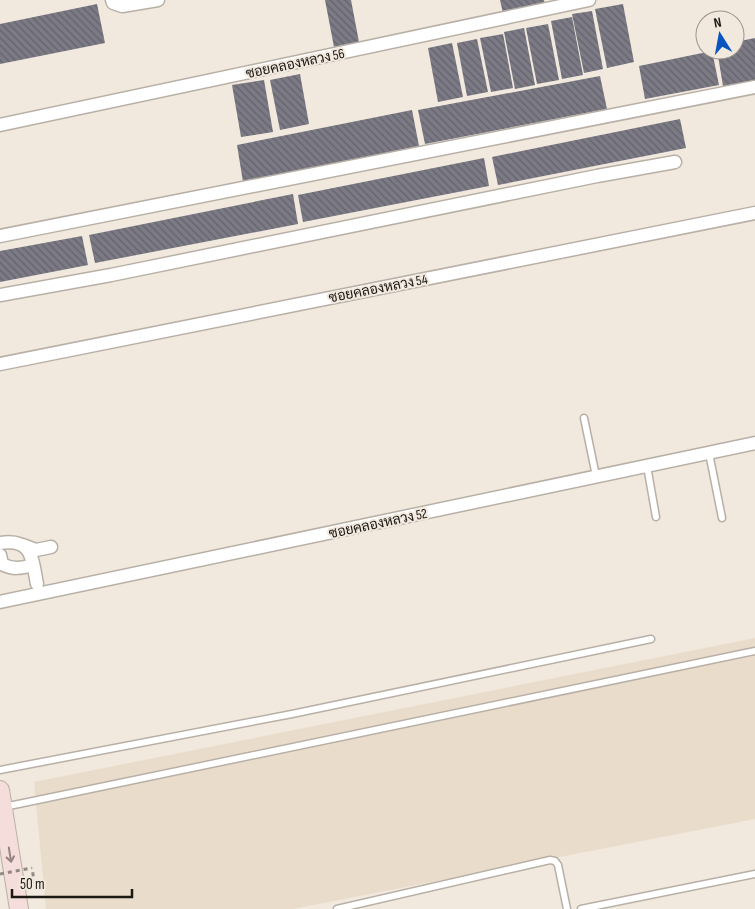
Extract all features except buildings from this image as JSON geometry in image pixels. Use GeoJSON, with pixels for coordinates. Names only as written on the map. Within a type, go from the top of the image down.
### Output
{"type":"FeatureCollection","features":[{"type":"Feature","properties":{"kind":"main road"},"geometry":{"type":"LineString","coordinates":[[1,798],[19,909]]}},
{"type":"Feature","properties":{"kind":"main road"},"geometry":{"type":"LineString","coordinates":[[13,909],[16,890]]}},
{"type":"Feature","properties":{"kind":"street"},"geometry":{"type":"LineString","coordinates":[[112,0],[113,3],[122,6],[158,0]]}},
{"type":"Feature","properties":{"kind":"street","name":"ซอยคลองหลวง 56"},"geometry":{"type":"LineString","coordinates":[[0,125],[589,0]]}},
{"type":"Feature","properties":{"kind":"street"},"geometry":{"type":"LineString","coordinates":[[0,236],[755,87]]}},
{"type":"Feature","properties":{"kind":"street"},"geometry":{"type":"LineString","coordinates":[[0,295],[110,275],[597,176],[675,162]]}},
{"type":"Feature","properties":{"kind":"street","name":"ซอยคลองหลวง 54"},"geometry":{"type":"LineString","coordinates":[[0,364],[755,213]]}},
{"type":"Feature","properties":{"kind":"street","name":"ซอยคลองหลวง 52"},"geometry":{"type":"LineString","coordinates":[[0,602],[755,443]]}},
{"type":"Feature","properties":{"kind":"street"},"geometry":{"type":"LineString","coordinates":[[0,543],[14,541],[36,550],[51,547]]}},
{"type":"Feature","properties":{"kind":"street"},"geometry":{"type":"LineString","coordinates":[[23,545],[30,551],[37,584]]}},
{"type":"Feature","properties":{"kind":"street"},"geometry":{"type":"LineString","coordinates":[[0,555],[2,564],[9,568],[33,565]]}},
{"type":"Feature","properties":{"kind":"lane"},"geometry":{"type":"LineString","coordinates":[[584,418],[596,476]]}},
{"type":"Feature","properties":{"kind":"lane"},"geometry":{"type":"LineString","coordinates":[[709,453],[722,518]]}},
{"type":"Feature","properties":{"kind":"lane"},"geometry":{"type":"LineString","coordinates":[[647,466],[656,517]]}},
{"type":"Feature","properties":{"kind":"lane"},"geometry":{"type":"LineString","coordinates":[[0,770],[292,714],[650,639]]}},
{"type":"Feature","properties":{"kind":"lane"},"geometry":{"type":"LineString","coordinates":[[1,798],[755,651]]}},
{"type":"Feature","properties":{"kind":"lane"},"geometry":{"type":"LineString","coordinates":[[337,909],[550,860],[555,860],[558,864],[567,909]]}},
{"type":"Feature","properties":{"kind":"lane"},"geometry":{"type":"LineString","coordinates":[[581,909],[755,874]]}},
{"type":"Feature","properties":{"kind":"path"},"geometry":{"type":"LineString","coordinates":[[0,874],[32,868]]}},
{"type":"Feature","properties":{"kind":"shaded area"},"geometry":{"type":"Polygon","coordinates":[[[755,638],[755,819],[293,909],[46,909],[34,782],[755,638]]]}}]}
